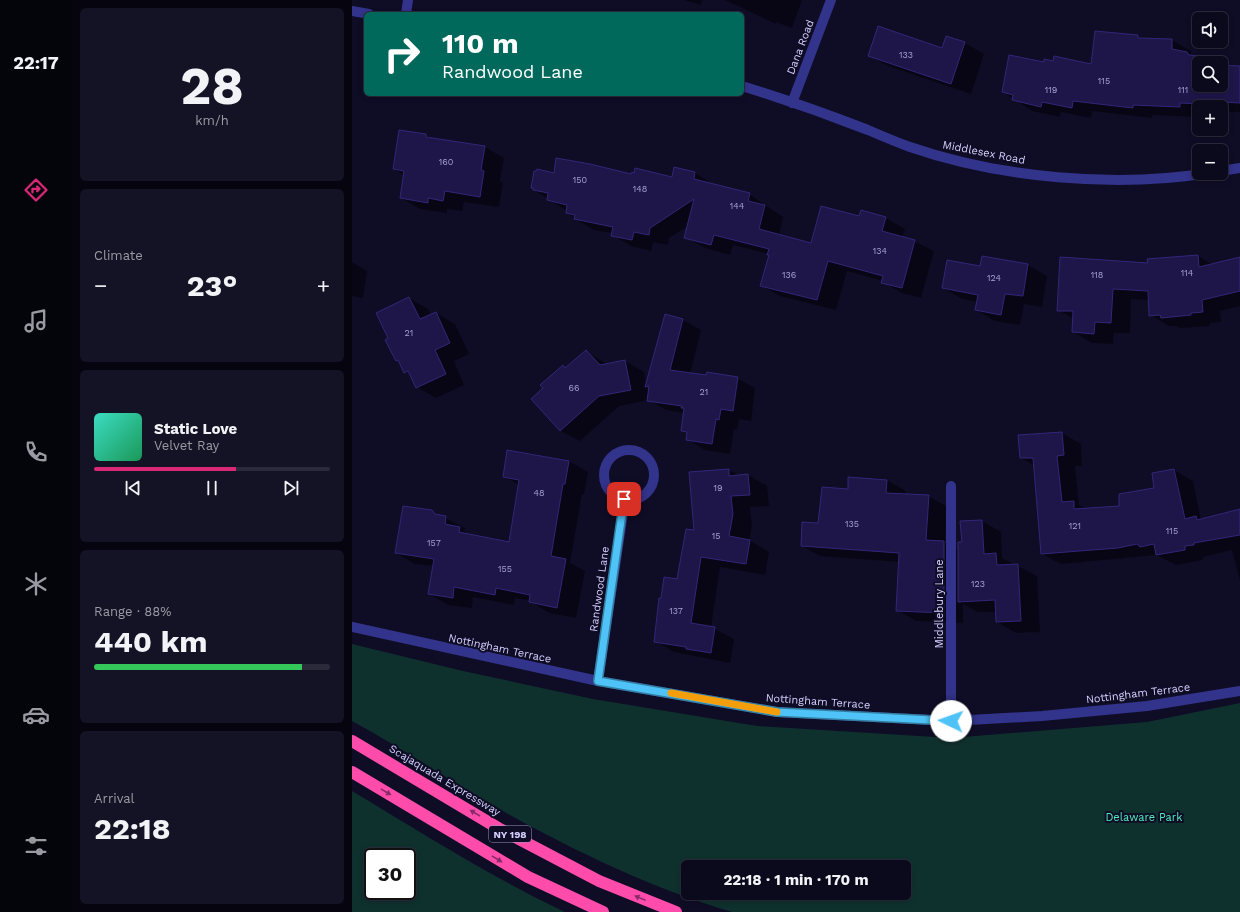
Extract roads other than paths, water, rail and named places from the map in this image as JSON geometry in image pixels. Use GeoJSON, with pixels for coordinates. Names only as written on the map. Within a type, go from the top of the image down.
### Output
{"type":"FeatureCollection","features":[{"type":"Feature","properties":{"kind":"highway","name":"Scajaquada Expressway"},"geometry":{"type":"LineString","coordinates":[[352,741],[525,842],[599,881],[676,912]]}},
{"type":"Feature","properties":{"kind":"highway","name":"NY 198"},"geometry":{"type":"LineString","coordinates":[[352,772],[528,878],[603,912]]}},
{"type":"Feature","properties":{"kind":"street"},"geometry":{"type":"LineString","coordinates":[[406,12],[408,0]]}},
{"type":"Feature","properties":{"kind":"street","name":"Dana Road"},"geometry":{"type":"LineString","coordinates":[[792,103],[831,0]]}},
{"type":"Feature","properties":{"kind":"street"},"geometry":{"type":"LineString","coordinates":[[352,11],[364,13]]}},
{"type":"Feature","properties":{"kind":"street","name":"Middlesex Road"},"geometry":{"type":"LineString","coordinates":[[744,87],[909,147],[954,160],[998,169],[1085,179],[1140,180],[1192,176]]}},
{"type":"Feature","properties":{"kind":"street"},"geometry":{"type":"LineString","coordinates":[[1228,170],[1240,168]]}},
{"type":"Feature","properties":{"kind":"street"},"geometry":{"type":"LineString","coordinates":[[624,450],[634,450],[643,454],[650,461],[654,470],[654,479],[650,488],[643,495],[634,499],[624,499],[608,489],[605,480],[605,470],[608,461],[615,454],[624,450]]}},
{"type":"Feature","properties":{"kind":"street","name":"Middlebury Lane"},"geometry":{"type":"LineString","coordinates":[[951,486],[951,721]]}},
{"type":"Feature","properties":{"kind":"street","name":"Randwood Lane"},"geometry":{"type":"LineString","coordinates":[[598,681],[624,499]]}},
{"type":"Feature","properties":{"kind":"street","name":"Nottingham Terrace"},"geometry":{"type":"LineString","coordinates":[[352,627],[598,681],[777,712],[951,721],[1042,716],[1140,707],[1240,691]]}},
{"type":"Feature","properties":{"kind":"park label","name":"Delaware Park"},"geometry":{"type":"Point","coordinates":[1144,817]}}]}
